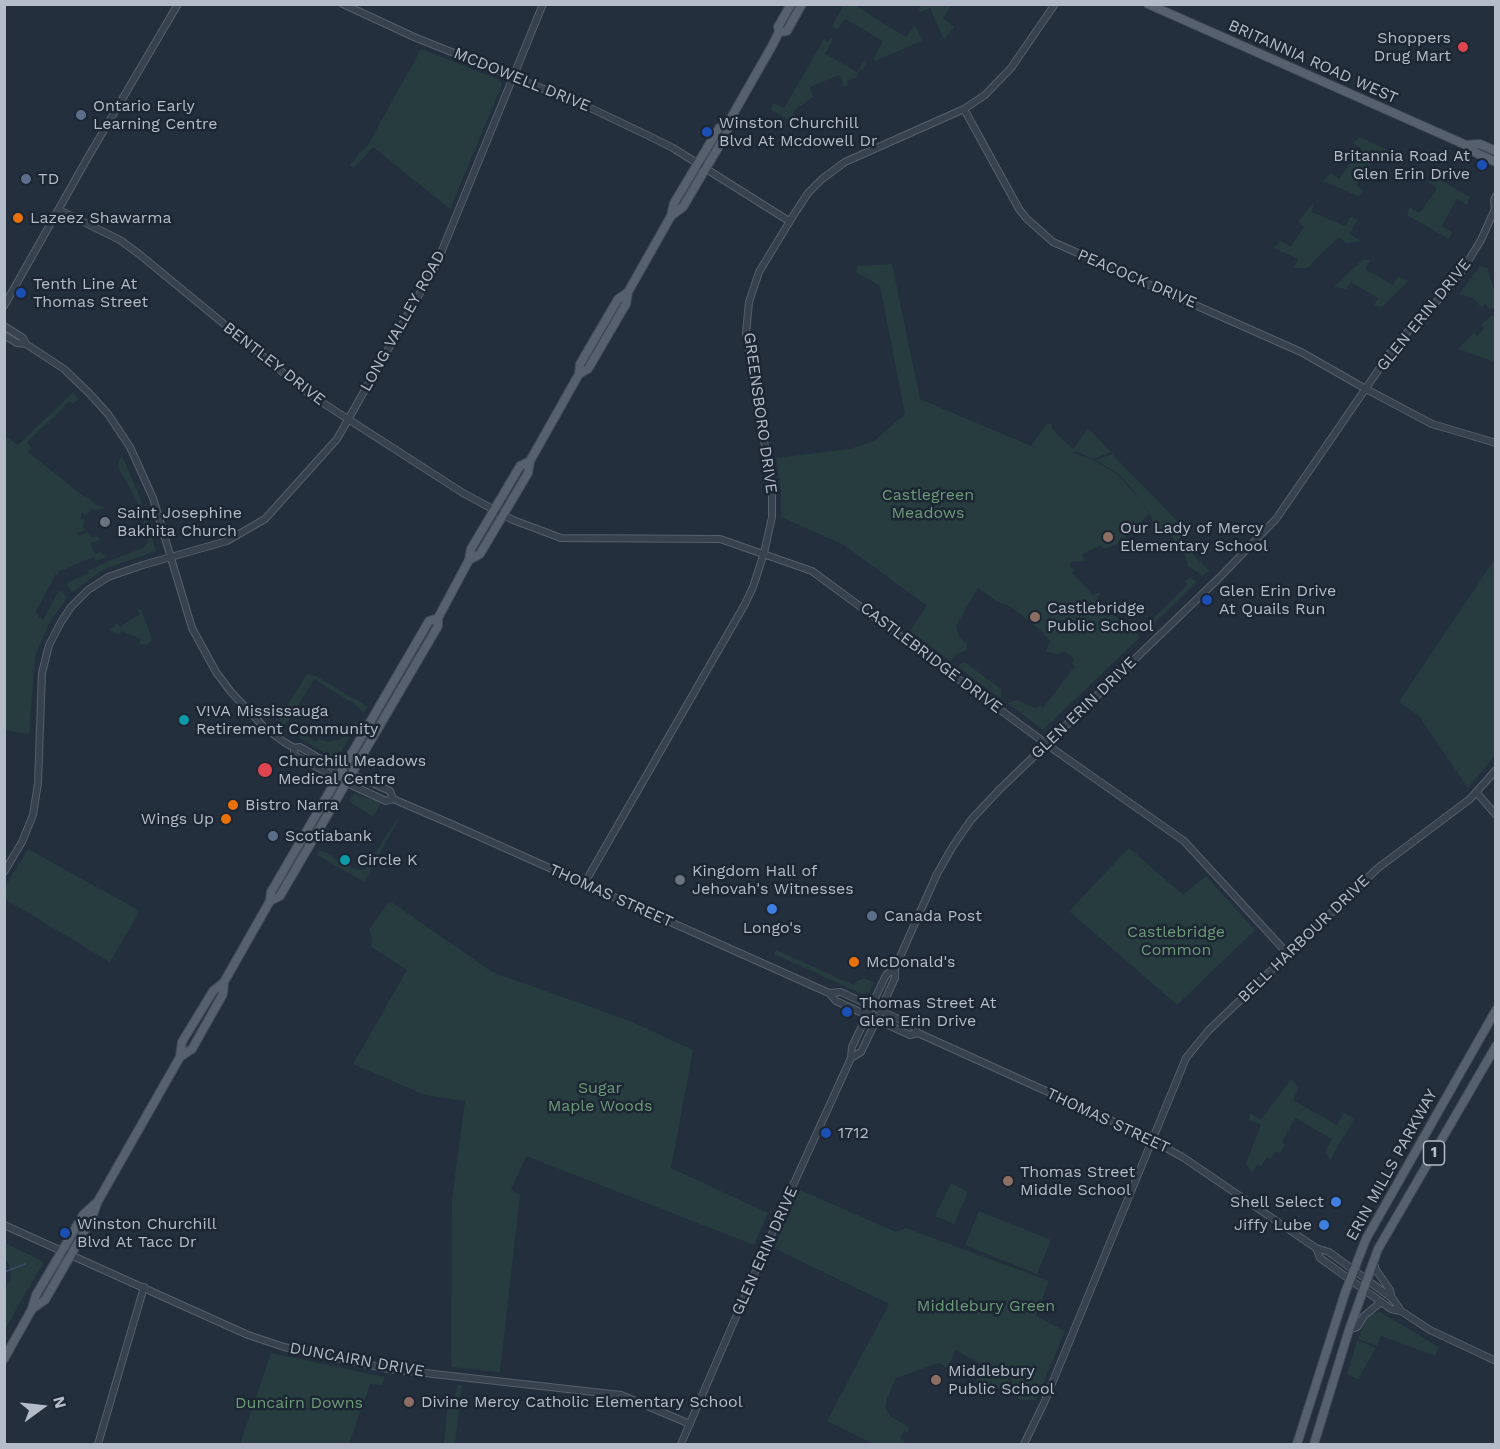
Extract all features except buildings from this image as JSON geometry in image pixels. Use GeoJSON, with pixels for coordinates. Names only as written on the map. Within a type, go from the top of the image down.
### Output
{"type":"FeatureCollection","features":[{"type":"Feature","properties":{"kind":"main road"},"geometry":{"type":"LineString","coordinates":[[671,216],[683,207],[727,133],[728,123],[779,32],[778,27],[791,4]]}},
{"type":"Feature","properties":{"kind":"main road"},"geometry":{"type":"LineString","coordinates":[[779,32],[787,30],[802,4]]}},
{"type":"Feature","properties":{"kind":"main road","name":"BRITANNIA ROAD WEST"},"geometry":{"type":"LineString","coordinates":[[1148,4],[1466,145],[1476,153],[1496,162]]}},
{"type":"Feature","properties":{"kind":"main road"},"geometry":{"type":"LineString","coordinates":[[469,560],[480,554],[528,473],[530,461],[579,374],[580,364],[618,299],[628,292],[671,216],[674,202],[719,128],[728,123]]}},
{"type":"Feature","properties":{"kind":"main road","name":"BRITANNIA ROAD WEST"},"geometry":{"type":"LineString","coordinates":[[1466,145],[1480,144],[1496,151]]}},
{"type":"Feature","properties":{"kind":"main road"},"geometry":{"type":"LineString","coordinates":[[270,901],[280,896],[438,626],[438,618],[469,560],[471,549],[520,466],[530,461]]}},
{"type":"Feature","properties":{"kind":"main road"},"geometry":{"type":"LineString","coordinates":[[32,1309],[45,1300],[92,1220],[98,1201],[180,1057],[182,1042],[213,991],[224,982],[270,901],[272,892],[429,621],[438,618]]}},
{"type":"Feature","properties":{"kind":"main road","name":"ERIN MILLS PARKWAY"},"geometry":{"type":"LineString","coordinates":[[1297,1444],[1365,1239],[1496,1010]]}},
{"type":"Feature","properties":{"kind":"main road","name":"ERIN MILLS PARKWAY"},"geometry":{"type":"LineString","coordinates":[[1314,1444],[1349,1329],[1378,1249],[1496,1046]]}},
{"type":"Feature","properties":{"kind":"main road"},"geometry":{"type":"LineString","coordinates":[[4,1359],[32,1309],[36,1295],[62,1250],[83,1215],[98,1201]]}},
{"type":"Feature","properties":{"kind":"street"},"geometry":{"type":"LineString","coordinates":[[4,306],[178,4]]}},
{"type":"Feature","properties":{"kind":"street","name":"MCDOWELL DRIVE"},"geometry":{"type":"LineString","coordinates":[[343,4],[414,37],[586,106],[647,135],[789,221]]}},
{"type":"Feature","properties":{"kind":"street","name":"LONG VALLEY ROAD"},"geometry":{"type":"LineString","coordinates":[[4,872],[25,836],[36,799],[42,673],[53,636],[75,603],[102,580],[115,573],[227,541],[265,519],[337,439],[433,271],[543,4]]}},
{"type":"Feature","properties":{"kind":"street","name":"GREENSBORO DRIVE"},"geometry":{"type":"LineString","coordinates":[[584,884],[745,604],[764,553],[773,504],[770,468],[749,354],[747,316],[753,287],[759,272],[789,221],[815,186],[832,170],[964,108],[985,95],[999,82],[1055,4]]}},
{"type":"Feature","properties":{"kind":"street","name":"PEACOCK DRIVE"},"geometry":{"type":"LineString","coordinates":[[964,108],[1019,209],[1053,242],[1301,352],[1366,389]]}},
{"type":"Feature","properties":{"kind":"street","name":"GLEN ERIN DRIVE"},"geometry":{"type":"LineString","coordinates":[[851,1058],[861,1052],[877,1020],[895,978],[895,968],[937,874],[963,830],[984,805],[1263,534],[1291,499],[1397,343],[1462,271],[1481,240],[1495,209],[1496,196]]}},
{"type":"Feature","properties":{"kind":"street","name":"BENTLEY DRIVE"},"geometry":{"type":"LineString","coordinates":[[59,210],[120,240],[290,381],[463,493],[503,515]]}},
{"type":"Feature","properties":{"kind":"street","name":"THOMAS STREET"},"geometry":{"type":"LineString","coordinates":[[4,326],[23,338],[26,344]]}},
{"type":"Feature","properties":{"kind":"street","name":"THOMAS STREET"},"geometry":{"type":"LineString","coordinates":[[4,335],[17,343],[26,344],[64,369],[89,393],[119,430],[130,447],[149,488],[192,628],[216,672],[246,709],[265,728],[294,748],[300,747],[342,770],[390,791],[393,799]]}},
{"type":"Feature","properties":{"kind":"street"},"geometry":{"type":"LineString","coordinates":[[1366,389],[1432,423],[1496,442]]}},
{"type":"Feature","properties":{"kind":"street","name":"CASTLEBRIDGE DRIVE"},"geometry":{"type":"LineString","coordinates":[[503,515],[561,538],[720,539],[812,571],[1046,744],[1184,841],[1288,954]]}},
{"type":"Feature","properties":{"kind":"street","name":"THOMAS STREET"},"geometry":{"type":"LineString","coordinates":[[294,748],[294,755],[337,779],[386,801],[393,799],[829,993],[836,1001],[910,1035],[918,1034],[1151,1139],[1184,1158],[1316,1248],[1329,1252],[1393,1299],[1401,1311]]}},
{"type":"Feature","properties":{"kind":"street","name":"BELL HARBOUR DRIVE"},"geometry":{"type":"LineString","coordinates":[[1024,1444],[1044,1403],[1151,1139],[1186,1058],[1195,1045],[1378,868],[1477,793],[1496,770]]}},
{"type":"Feature","properties":{"kind":"street"},"geometry":{"type":"LineString","coordinates":[[1477,793],[1496,815]]}},
{"type":"Feature","properties":{"kind":"street","name":"GLEN ERIN DRIVE"},"geometry":{"type":"LineString","coordinates":[[681,1444],[786,1201],[851,1058],[852,1047],[886,975],[895,968]]}},
{"type":"Feature","properties":{"kind":"street","name":"THOMAS STREET"},"geometry":{"type":"LineString","coordinates":[[829,993],[841,992],[913,1026],[918,1034]]}},
{"type":"Feature","properties":{"kind":"street","name":"DUNCAIRN DRIVE"},"geometry":{"type":"LineString","coordinates":[[4,1225],[248,1335],[284,1347],[389,1369],[621,1395],[633,1398],[690,1424]]}},
{"type":"Feature","properties":{"kind":"street","name":"THOMAS STREET"},"geometry":{"type":"LineString","coordinates":[[1316,1248],[1320,1258],[1391,1309],[1401,1311],[1430,1330],[1496,1361]]}},
{"type":"Feature","properties":{"kind":"street"},"geometry":{"type":"LineString","coordinates":[[1373,1261],[1393,1299]]}},
{"type":"Feature","properties":{"kind":"street"},"geometry":{"type":"LineString","coordinates":[[98,1444],[144,1287]]}},
{"type":"Feature","properties":{"kind":"street"},"geometry":{"type":"LineString","coordinates":[[1349,1329],[1357,1327],[1364,1316],[1381,1302]]}},
{"type":"Feature","properties":{"kind":"green space"},"geometry":{"type":"Polygon","coordinates":[[[844,5],[854,5],[906,37],[915,25],[922,41],[875,61],[874,58],[883,41],[845,19],[837,30],[832,26],[844,5]]]}},
{"type":"Feature","properties":{"kind":"green space"},"geometry":{"type":"Polygon","coordinates":[[[951,5],[943,18],[954,27],[945,38],[930,8],[920,12],[920,6],[951,5]]]}},
{"type":"Feature","properties":{"kind":"green space"},"geometry":{"type":"Polygon","coordinates":[[[830,38],[833,39],[825,54],[857,72],[864,61],[866,65],[863,68],[864,71],[860,69],[856,78],[847,81],[848,85],[844,87],[839,75],[810,87],[813,97],[795,110],[793,114],[797,116],[793,123],[770,109],[774,103],[784,108],[824,39],[828,42],[830,38]]]}},
{"type":"Feature","properties":{"kind":"green space"},"geometry":{"type":"Polygon","coordinates":[[[421,49],[500,80],[502,85],[450,209],[373,147],[354,168],[350,165],[369,143],[421,49]]]}},
{"type":"Feature","properties":{"kind":"green space"},"geometry":{"type":"Polygon","coordinates":[[[1359,137],[1394,153],[1387,160],[1378,154],[1356,185],[1364,191],[1358,196],[1323,181],[1331,173],[1339,179],[1361,149],[1353,143],[1359,137]]]}},
{"type":"Feature","properties":{"kind":"green space"},"geometry":{"type":"Polygon","coordinates":[[[1434,176],[1470,197],[1467,205],[1457,199],[1442,226],[1452,232],[1449,239],[1407,215],[1410,207],[1419,213],[1437,189],[1428,182],[1434,176]]]}},
{"type":"Feature","properties":{"kind":"green space"},"geometry":{"type":"Polygon","coordinates":[[[1314,202],[1311,212],[1346,226],[1350,217],[1358,220],[1349,234],[1361,241],[1346,243],[1339,237],[1307,268],[1294,268],[1298,259],[1274,248],[1281,241],[1290,247],[1304,227],[1298,222],[1314,202]]]}},
{"type":"Feature","properties":{"kind":"green space"},"geometry":{"type":"Polygon","coordinates":[[[1362,260],[1370,260],[1365,269],[1393,285],[1398,276],[1408,281],[1382,307],[1374,306],[1378,298],[1351,282],[1346,289],[1334,287],[1362,260]]]}},
{"type":"Feature","properties":{"kind":"green space","name":"Castlegreen Meadows"},"geometry":{"type":"Polygon","coordinates":[[[892,264],[920,399],[1031,446],[1047,424],[1051,424],[1052,429],[1073,449],[1088,428],[1111,452],[1093,459],[1078,452],[1071,452],[1093,460],[1118,475],[1149,514],[1116,545],[1104,549],[1101,545],[1081,555],[1087,561],[1071,562],[1070,567],[1075,569],[1072,573],[1094,596],[1098,592],[1100,594],[1097,597],[1131,632],[1134,630],[1140,637],[1043,730],[1008,703],[1017,700],[1035,708],[1040,706],[1043,708],[1075,666],[1072,663],[1074,659],[1064,651],[1058,654],[1046,652],[1050,641],[1039,629],[1011,607],[996,601],[978,588],[956,626],[958,635],[967,644],[967,650],[957,654],[950,661],[910,631],[927,606],[844,545],[781,517],[781,491],[776,458],[850,449],[874,441],[905,414],[880,286],[856,272],[857,266],[892,264]]]}},
{"type":"Feature","properties":{"kind":"green space"},"geometry":{"type":"Polygon","coordinates":[[[1480,266],[1487,268],[1495,292],[1495,308],[1489,309],[1486,304],[1481,307],[1473,298],[1459,294],[1480,266]]]}},
{"type":"Feature","properties":{"kind":"green space"},"geometry":{"type":"Polygon","coordinates":[[[1491,316],[1495,316],[1495,362],[1458,349],[1474,333],[1477,336],[1484,329],[1481,325],[1491,316]]]}},
{"type":"Feature","properties":{"kind":"green space"},"geometry":{"type":"Polygon","coordinates":[[[73,392],[78,399],[73,404],[70,401],[27,442],[31,448],[28,452],[87,499],[89,497],[96,505],[105,508],[95,510],[92,508],[86,516],[81,514],[81,519],[85,519],[83,527],[85,530],[77,533],[79,536],[88,532],[92,537],[98,536],[100,540],[90,543],[95,554],[100,552],[106,557],[96,561],[93,557],[58,572],[59,576],[56,574],[35,613],[43,620],[58,592],[62,591],[67,598],[49,623],[35,657],[29,734],[5,730],[5,436],[18,445],[73,392]]]}},
{"type":"Feature","properties":{"kind":"green space"},"geometry":{"type":"Polygon","coordinates":[[[1112,454],[1188,532],[1180,541],[1209,571],[1203,576],[1188,566],[1185,555],[1166,529],[1160,534],[1158,532],[1149,513],[1131,487],[1119,475],[1096,460],[1112,454]]]}},
{"type":"Feature","properties":{"kind":"green space"},"geometry":{"type":"Polygon","coordinates":[[[122,456],[139,495],[156,551],[104,569],[73,592],[67,585],[68,582],[89,573],[88,571],[104,563],[143,548],[148,542],[137,501],[118,467],[122,456]]]}},
{"type":"Feature","properties":{"kind":"green space"},"geometry":{"type":"Polygon","coordinates":[[[1495,559],[1495,755],[1468,788],[1419,716],[1399,702],[1495,559]]]}},
{"type":"Feature","properties":{"kind":"green space"},"geometry":{"type":"Polygon","coordinates":[[[1190,578],[1197,582],[1146,631],[1142,625],[1144,620],[1147,624],[1188,584],[1185,581],[1190,578]]]}},
{"type":"Feature","properties":{"kind":"green space"},"geometry":{"type":"Polygon","coordinates":[[[141,609],[152,639],[147,645],[139,644],[141,639],[121,631],[119,635],[110,630],[117,623],[120,627],[140,614],[138,610],[141,609]]]}},
{"type":"Feature","properties":{"kind":"green space"},"geometry":{"type":"Polygon","coordinates":[[[961,663],[966,663],[1001,689],[1001,697],[958,667],[961,663]]]}},
{"type":"Feature","properties":{"kind":"green space"},"geometry":{"type":"Polygon","coordinates":[[[309,674],[368,707],[364,713],[356,705],[314,679],[290,719],[283,726],[278,721],[309,674]]]}},
{"type":"Feature","properties":{"kind":"green space"},"geometry":{"type":"Polygon","coordinates":[[[354,721],[359,722],[335,758],[299,738],[307,730],[306,736],[316,742],[319,738],[327,742],[342,739],[354,721]]]}},
{"type":"Feature","properties":{"kind":"green space"},"geometry":{"type":"Polygon","coordinates":[[[356,793],[381,803],[373,817],[348,801],[355,794],[369,800],[356,793]]]}},
{"type":"Feature","properties":{"kind":"green space"},"geometry":{"type":"Polygon","coordinates":[[[401,815],[364,882],[317,855],[319,850],[333,855],[332,857],[348,866],[365,870],[401,815]]]}},
{"type":"Feature","properties":{"kind":"green space","name":"Castlebridge Common"},"geometry":{"type":"Polygon","coordinates":[[[1129,848],[1183,895],[1206,876],[1255,930],[1177,1005],[1069,911],[1129,848]]]}},
{"type":"Feature","properties":{"kind":"green space"},"geometry":{"type":"Polygon","coordinates":[[[28,849],[140,911],[110,962],[5,899],[5,887],[28,849]]]}},
{"type":"Feature","properties":{"kind":"green space","name":"Sugar Maple Woods"},"geometry":{"type":"Polygon","coordinates":[[[390,901],[492,972],[630,1021],[693,1050],[671,1168],[768,1213],[754,1245],[526,1156],[511,1190],[520,1195],[500,1372],[451,1367],[452,1200],[465,1101],[425,1095],[353,1064],[407,970],[371,947],[372,938],[369,929],[390,901]]]}},
{"type":"Feature","properties":{"kind":"green space"},"geometry":{"type":"Polygon","coordinates":[[[776,950],[854,985],[864,978],[874,983],[869,992],[862,994],[774,954],[776,950]]]}},
{"type":"Feature","properties":{"kind":"green space"},"geometry":{"type":"Polygon","coordinates":[[[1291,1079],[1299,1087],[1293,1100],[1337,1125],[1344,1113],[1354,1119],[1330,1160],[1325,1152],[1332,1139],[1295,1118],[1282,1142],[1285,1145],[1279,1153],[1276,1151],[1270,1159],[1267,1157],[1252,1173],[1246,1163],[1261,1125],[1249,1120],[1250,1113],[1261,1120],[1291,1079]]]}},
{"type":"Feature","properties":{"kind":"green space"},"geometry":{"type":"Polygon","coordinates":[[[951,1183],[968,1192],[954,1224],[935,1216],[951,1183]]]}},
{"type":"Feature","properties":{"kind":"green space","name":"Middlebury Green"},"geometry":{"type":"Polygon","coordinates":[[[800,1190],[896,1232],[906,1228],[1049,1281],[1036,1316],[1065,1331],[1036,1400],[1017,1398],[1010,1376],[1005,1370],[1010,1384],[999,1389],[990,1391],[975,1383],[984,1366],[956,1350],[947,1368],[939,1363],[896,1378],[885,1408],[891,1417],[909,1427],[908,1433],[904,1431],[900,1438],[905,1442],[904,1444],[874,1444],[827,1421],[889,1304],[774,1248],[800,1190]]]}},
{"type":"Feature","properties":{"kind":"green space"},"geometry":{"type":"Polygon","coordinates":[[[979,1211],[1051,1240],[1037,1274],[965,1245],[979,1211]]]}},
{"type":"Feature","properties":{"kind":"green space"},"geometry":{"type":"Polygon","coordinates":[[[5,1243],[44,1262],[5,1329],[5,1287],[11,1278],[9,1264],[5,1259],[5,1243]]]}},
{"type":"Feature","properties":{"kind":"green space"},"geometry":{"type":"Polygon","coordinates":[[[1380,1312],[1439,1347],[1435,1356],[1381,1336],[1377,1346],[1358,1339],[1365,1319],[1371,1314],[1380,1312]]]}},
{"type":"Feature","properties":{"kind":"green space"},"geometry":{"type":"Polygon","coordinates":[[[1357,1340],[1376,1348],[1359,1377],[1361,1379],[1347,1374],[1357,1340]]]}},
{"type":"Feature","properties":{"kind":"green space","name":"Duncairn Downs"},"geometry":{"type":"Polygon","coordinates":[[[271,1353],[385,1377],[382,1385],[370,1384],[349,1444],[240,1444],[271,1353]]]}},
{"type":"Feature","properties":{"kind":"green space"},"geometry":{"type":"Polygon","coordinates":[[[458,1385],[462,1385],[455,1444],[444,1444],[448,1403],[454,1397],[458,1385]]]}},
{"type":"Feature","properties":{"kind":"waterway"},"geometry":{"type":"LineString","coordinates":[[4,1272],[25,1264]]}},
{"type":"Feature","properties":{"kind":"place","name":"Shoppers Drug Mart"},"geometry":{"type":"Point","coordinates":[1463,47]}},
{"type":"Feature","properties":{"kind":"place","name":"Ontario Early Learning Centre"},"geometry":{"type":"Point","coordinates":[81,115]}},
{"type":"Feature","properties":{"kind":"place","name":"Winston Churchill Blvd At Mcdowell Dr"},"geometry":{"type":"Point","coordinates":[707,132]}},
{"type":"Feature","properties":{"kind":"place","name":"Britannia Road At Glen Erin Drive"},"geometry":{"type":"Point","coordinates":[1482,165]}},
{"type":"Feature","properties":{"kind":"place","name":"TD"},"geometry":{"type":"Point","coordinates":[26,179]}},
{"type":"Feature","properties":{"kind":"place","name":"Lazeez Shawarma"},"geometry":{"type":"Point","coordinates":[18,218]}},
{"type":"Feature","properties":{"kind":"place","name":"Tenth Line At Thomas Street"},"geometry":{"type":"Point","coordinates":[21,293]}},
{"type":"Feature","properties":{"kind":"place","name":"Saint Josephine Bakhita Church"},"geometry":{"type":"Point","coordinates":[105,522]}},
{"type":"Feature","properties":{"kind":"place","name":"Our Lady of Mercy Elementary School"},"geometry":{"type":"Point","coordinates":[1108,537]}},
{"type":"Feature","properties":{"kind":"place","name":"Glen Erin Drive At Quails Run"},"geometry":{"type":"Point","coordinates":[1207,600]}},
{"type":"Feature","properties":{"kind":"place","name":"Castlebridge Public School"},"geometry":{"type":"Point","coordinates":[1035,617]}},
{"type":"Feature","properties":{"kind":"place","name":"V!VA Mississauga Retirement Community"},"geometry":{"type":"Point","coordinates":[184,720]}},
{"type":"Feature","properties":{"kind":"place","name":"Churchill Meadows Medical Centre"},"geometry":{"type":"Point","coordinates":[265,770]}},
{"type":"Feature","properties":{"kind":"place","name":"Bistro Narra"},"geometry":{"type":"Point","coordinates":[233,805]}},
{"type":"Feature","properties":{"kind":"place","name":"Wings Up"},"geometry":{"type":"Point","coordinates":[226,819]}},
{"type":"Feature","properties":{"kind":"place","name":"Scotiabank"},"geometry":{"type":"Point","coordinates":[273,836]}},
{"type":"Feature","properties":{"kind":"place","name":"Circle K"},"geometry":{"type":"Point","coordinates":[345,860]}},
{"type":"Feature","properties":{"kind":"place","name":"Kingdom Hall of Jehovah's Witnesses"},"geometry":{"type":"Point","coordinates":[680,880]}},
{"type":"Feature","properties":{"kind":"place","name":"Longo's"},"geometry":{"type":"Point","coordinates":[772,909]}},
{"type":"Feature","properties":{"kind":"place","name":"Canada Post"},"geometry":{"type":"Point","coordinates":[872,916]}},
{"type":"Feature","properties":{"kind":"place","name":"McDonald's"},"geometry":{"type":"Point","coordinates":[854,962]}},
{"type":"Feature","properties":{"kind":"place","name":"Thomas Street At Glen Erin Drive"},"geometry":{"type":"Point","coordinates":[847,1012]}},
{"type":"Feature","properties":{"kind":"place","name":"1712"},"geometry":{"type":"Point","coordinates":[826,1133]}},
{"type":"Feature","properties":{"kind":"place","name":"Thomas Street Middle School"},"geometry":{"type":"Point","coordinates":[1008,1181]}},
{"type":"Feature","properties":{"kind":"place","name":"Shell Select"},"geometry":{"type":"Point","coordinates":[1336,1202]}},
{"type":"Feature","properties":{"kind":"place","name":"Jiffy Lube"},"geometry":{"type":"Point","coordinates":[1324,1225]}},
{"type":"Feature","properties":{"kind":"place","name":"Winston Churchill Blvd At Tacc Dr"},"geometry":{"type":"Point","coordinates":[65,1233]}},
{"type":"Feature","properties":{"kind":"place","name":"Middlebury Public School"},"geometry":{"type":"Point","coordinates":[936,1380]}},
{"type":"Feature","properties":{"kind":"place","name":"Divine Mercy Catholic Elementary School"},"geometry":{"type":"Point","coordinates":[409,1402]}}]}
